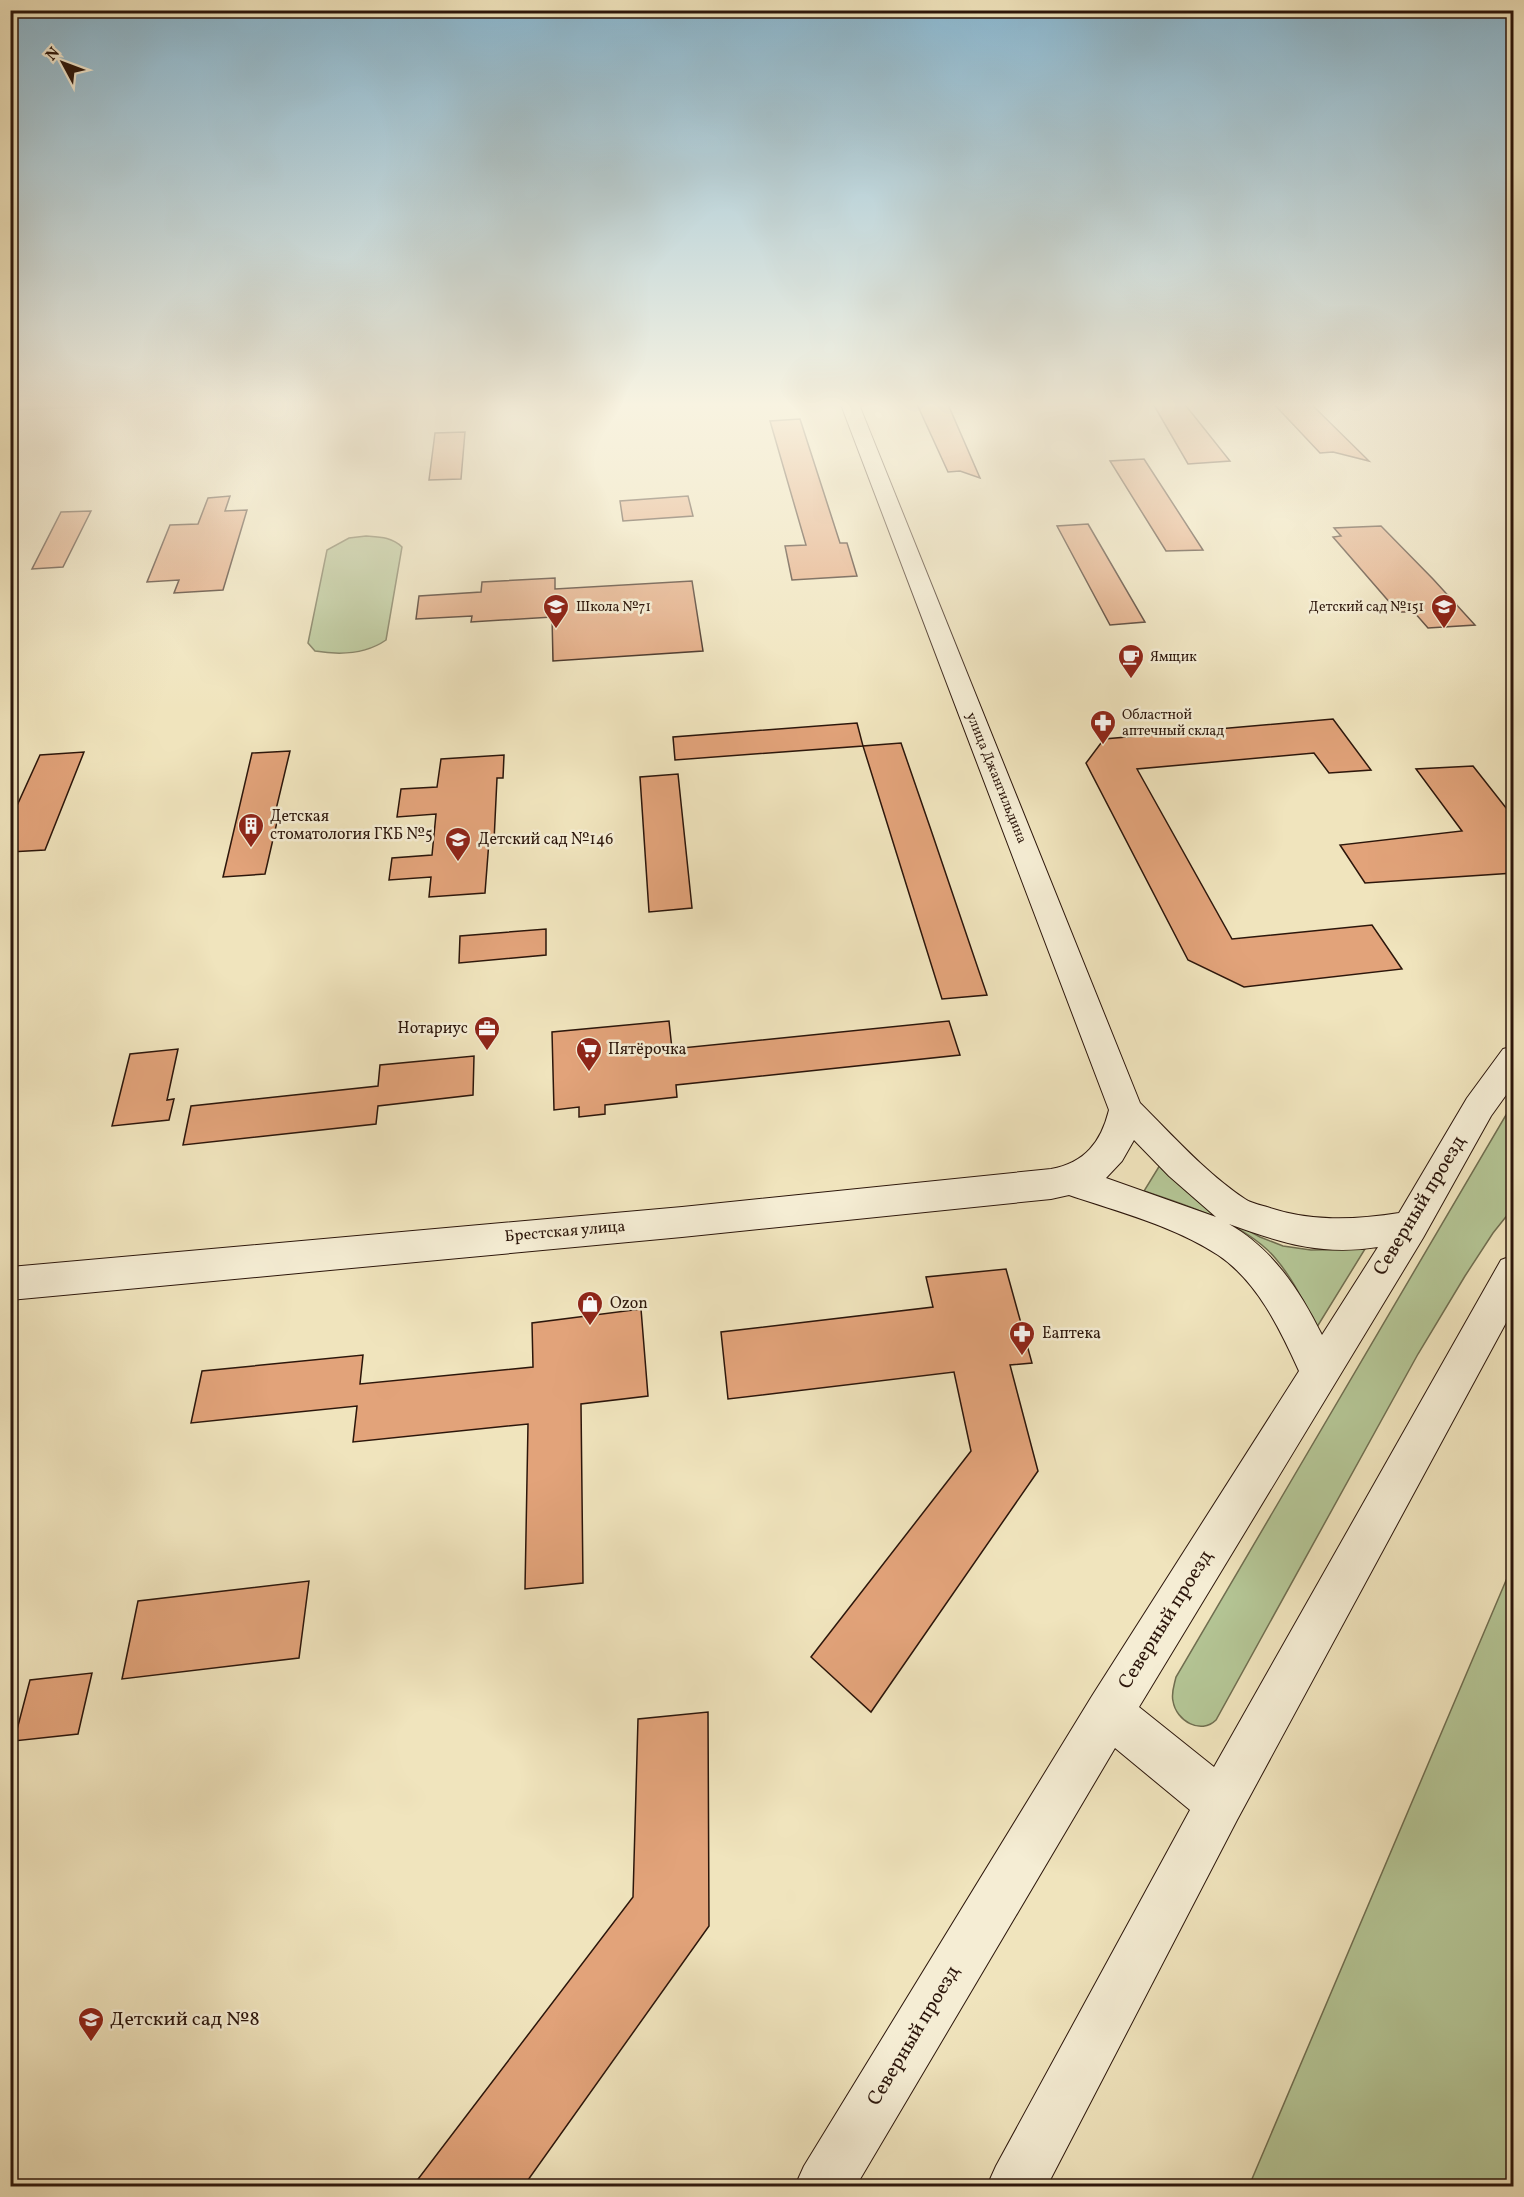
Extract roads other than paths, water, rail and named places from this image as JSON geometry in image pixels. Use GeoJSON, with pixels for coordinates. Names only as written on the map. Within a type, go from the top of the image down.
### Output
{"type":"FeatureCollection","features":[{"type":"Feature","properties":{"kind":"main road","name":"улица Джангильдина"},"geometry":{"type":"LineString","coordinates":[[888,505],[1126,1110]]}},
{"type":"Feature","properties":{"kind":"main road","name":"Северный проезд"},"geometry":{"type":"LineString","coordinates":[[824,2187],[1109,1713],[1410,1227],[1479,1107],[1514,1058]]}},
{"type":"Feature","properties":{"kind":"main road","name":"Брестская улица"},"geometry":{"type":"LineString","coordinates":[[10,1284],[682,1222],[1072,1181],[1094,1169],[1110,1153],[1122,1132],[1126,1110]]}},
{"type":"Feature","properties":{"kind":"main road"},"geometry":{"type":"LineString","coordinates":[[1126,1110],[1181,1166],[1234,1211],[1282,1228],[1308,1233],[1363,1234],[1410,1227]]}},
{"type":"Feature","properties":{"kind":"main road"},"geometry":{"type":"LineString","coordinates":[[1072,1181],[1200,1226],[1233,1245],[1269,1282],[1296,1322],[1319,1371]]}},
{"type":"Feature","properties":{"kind":"main road"},"geometry":{"type":"LineString","coordinates":[[1016,2187],[1220,1803],[1514,1271]]}},
{"type":"Feature","properties":{"kind":"main road"},"geometry":{"type":"LineString","coordinates":[[1109,1713],[1220,1803]]}},
{"type":"Feature","properties":{"kind":"place","name":"Школа №71"},"geometry":{"type":"Point","coordinates":[556,630]}},
{"type":"Feature","properties":{"kind":"place","name":"Детский сад №151"},"geometry":{"type":"Point","coordinates":[1444,630]}},
{"type":"Feature","properties":{"kind":"place","name":"Ямщик"},"geometry":{"type":"Point","coordinates":[1131,680]}},
{"type":"Feature","properties":{"kind":"place","name":"Областной аптечный склад"},"geometry":{"type":"Point","coordinates":[1103,746]}},
{"type":"Feature","properties":{"kind":"place","name":"Детская стоматология ГКБ №5"},"geometry":{"type":"Point","coordinates":[251,849]}},
{"type":"Feature","properties":{"kind":"place","name":"Детский сад №146"},"geometry":{"type":"Point","coordinates":[458,863]}},
{"type":"Feature","properties":{"kind":"place","name":"Нотариус"},"geometry":{"type":"Point","coordinates":[487,1052]}},
{"type":"Feature","properties":{"kind":"place","name":"Пятёрочка"},"geometry":{"type":"Point","coordinates":[589,1073]}},
{"type":"Feature","properties":{"kind":"place","name":"Ozon"},"geometry":{"type":"Point","coordinates":[590,1327]}},
{"type":"Feature","properties":{"kind":"place","name":"Еаптека"},"geometry":{"type":"Point","coordinates":[1022,1357]}},
{"type":"Feature","properties":{"kind":"place","name":"Детский сад №8"},"geometry":{"type":"Point","coordinates":[91,2043]}}]}
